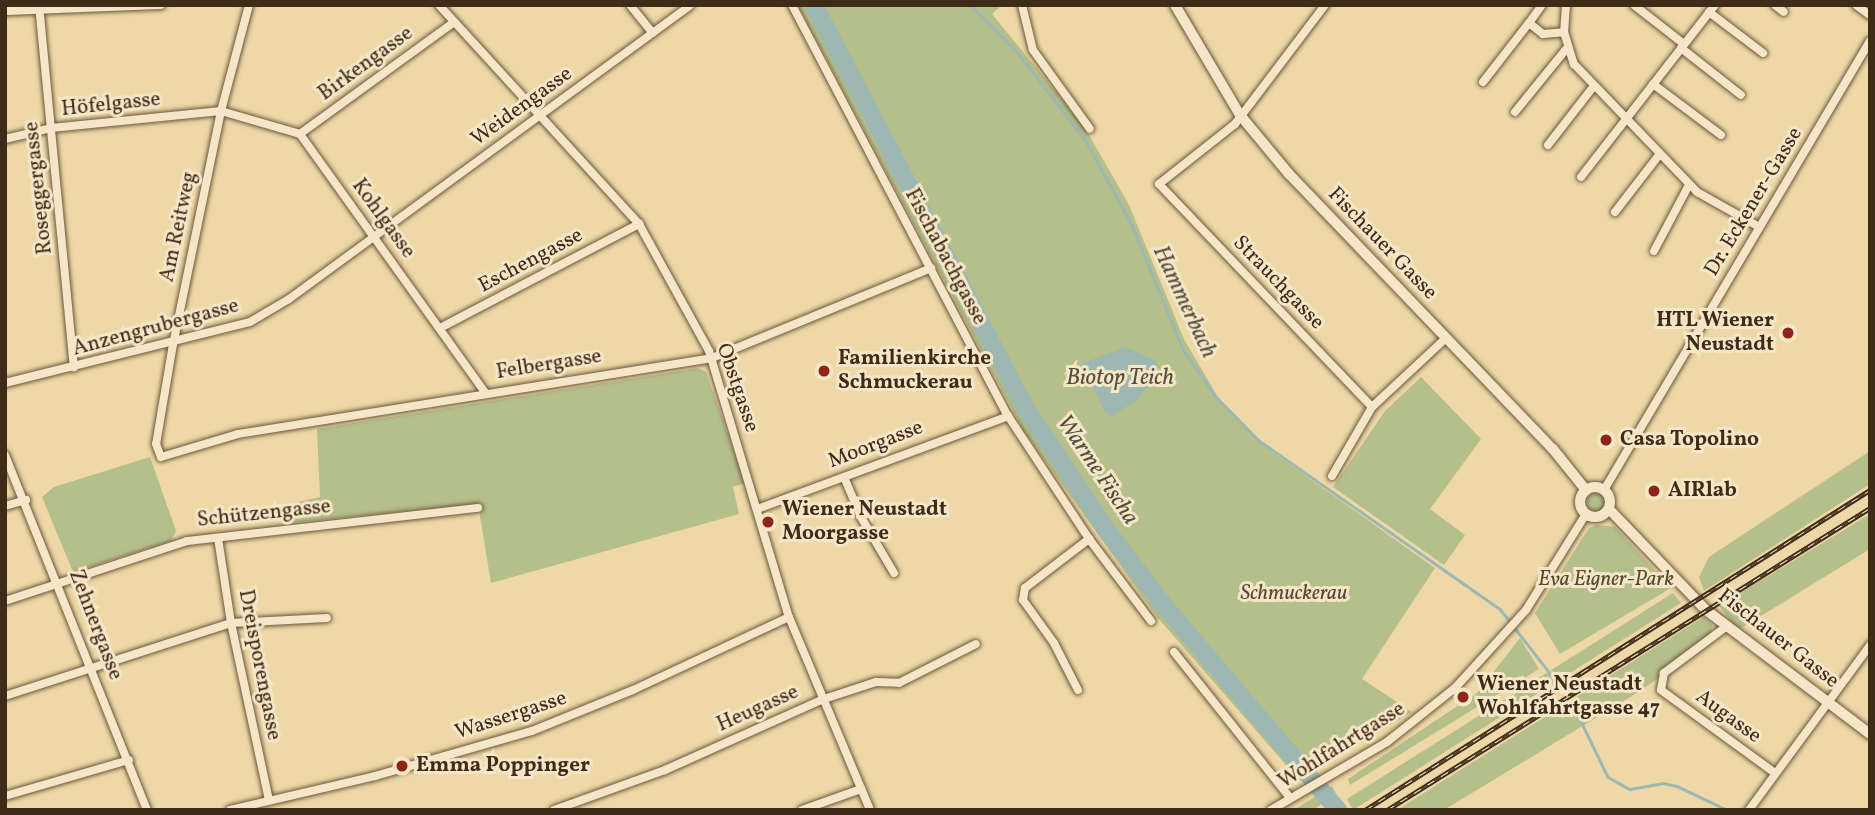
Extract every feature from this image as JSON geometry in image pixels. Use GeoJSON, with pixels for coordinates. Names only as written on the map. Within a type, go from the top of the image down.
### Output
{"type":"FeatureCollection","features":[{"type":"Feature","properties":{"kind":"main road","name":"Fischauer Gasse"},"geometry":{"type":"LineString","coordinates":[[1175,5],[1240,115],[1289,174],[1553,449],[1586,490]]}},
{"type":"Feature","properties":{"kind":"main road"},"geometry":{"type":"LineString","coordinates":[[1586,490],[1604,490],[1609,509],[1596,517],[1586,514],[1580,502],[1586,490]]}},
{"type":"Feature","properties":{"kind":"main road","name":"Fischauer Gasse"},"geometry":{"type":"LineString","coordinates":[[1609,509],[1727,626],[1870,734]]}},
{"type":"Feature","properties":{"kind":"street"},"geometry":{"type":"LineString","coordinates":[[5,12],[39,7],[161,5]]}},
{"type":"Feature","properties":{"kind":"street","name":"Am Reitweg"},"geometry":{"type":"LineString","coordinates":[[161,457],[156,444],[173,344],[221,111],[248,5]]}},
{"type":"Feature","properties":{"kind":"street","name":"Obstgasse"},"geometry":{"type":"LineString","coordinates":[[439,5],[639,224],[712,358],[789,617],[870,810]]}},
{"type":"Feature","properties":{"kind":"street"},"geometry":{"type":"LineString","coordinates":[[630,5],[653,33]]}},
{"type":"Feature","properties":{"kind":"street","name":"Weidengasse"},"geometry":{"type":"LineString","coordinates":[[375,237],[690,5]]}},
{"type":"Feature","properties":{"kind":"street","name":"Fischabachgasse"},"geometry":{"type":"LineString","coordinates":[[792,5],[1008,416],[1089,539],[1152,621]]}},
{"type":"Feature","properties":{"kind":"street"},"geometry":{"type":"LineString","coordinates":[[1022,5],[1033,50],[1090,129]]}},
{"type":"Feature","properties":{"kind":"street"},"geometry":{"type":"LineString","coordinates":[[1240,115],[1325,5]]}},
{"type":"Feature","properties":{"kind":"street"},"geometry":{"type":"LineString","coordinates":[[1483,82],[1542,5]]}},
{"type":"Feature","properties":{"kind":"street"},"geometry":{"type":"LineString","coordinates":[[1566,5],[1564,32],[1567,48],[1594,86],[1689,185],[1759,227]]}},
{"type":"Feature","properties":{"kind":"street"},"geometry":{"type":"LineString","coordinates":[[1633,5],[1741,95]]}},
{"type":"Feature","properties":{"kind":"street"},"geometry":{"type":"LineString","coordinates":[[1775,5],[1784,12]]}},
{"type":"Feature","properties":{"kind":"street"},"geometry":{"type":"LineString","coordinates":[[1856,5],[1870,15]]}},
{"type":"Feature","properties":{"kind":"street","name":"Roseggergasse"},"geometry":{"type":"LineString","coordinates":[[39,7],[74,367]]}},
{"type":"Feature","properties":{"kind":"street"},"geometry":{"type":"LineString","coordinates":[[1581,177],[1710,8],[1763,53]]}},
{"type":"Feature","properties":{"kind":"street","name":"Birkengasse"},"geometry":{"type":"LineString","coordinates":[[300,134],[454,22]]}},
{"type":"Feature","properties":{"kind":"street"},"geometry":{"type":"LineString","coordinates":[[1529,23],[1543,34],[1564,32]]}},
{"type":"Feature","properties":{"kind":"street","name":"Dr. Eckener-Gasse"},"geometry":{"type":"LineString","coordinates":[[1604,490],[1870,41]]}},
{"type":"Feature","properties":{"kind":"street"},"geometry":{"type":"LineString","coordinates":[[1515,112],[1567,48]]}},
{"type":"Feature","properties":{"kind":"street"},"geometry":{"type":"LineString","coordinates":[[1653,84],[1721,135]]}},
{"type":"Feature","properties":{"kind":"street"},"geometry":{"type":"LineString","coordinates":[[1548,145],[1594,86]]}},
{"type":"Feature","properties":{"kind":"street"},"geometry":{"type":"LineString","coordinates":[[221,111],[300,134]]}},
{"type":"Feature","properties":{"kind":"street","name":"Höfelgasse"},"geometry":{"type":"LineString","coordinates":[[5,139],[51,128],[221,111]]}},
{"type":"Feature","properties":{"kind":"street","name":"Strauchgasse"},"geometry":{"type":"LineString","coordinates":[[1240,115],[1159,184],[1372,407]]}},
{"type":"Feature","properties":{"kind":"street","name":"Kohlgasse"},"geometry":{"type":"LineString","coordinates":[[300,134],[485,392]]}},
{"type":"Feature","properties":{"kind":"street"},"geometry":{"type":"LineString","coordinates":[[1615,212],[1659,155]]}},
{"type":"Feature","properties":{"kind":"street"},"geometry":{"type":"LineString","coordinates":[[1654,251],[1689,185]]}},
{"type":"Feature","properties":{"kind":"street","name":"Eschengasse"},"geometry":{"type":"LineString","coordinates":[[440,328],[639,224]]}},
{"type":"Feature","properties":{"kind":"street","name":"Anzengrubergasse"},"geometry":{"type":"LineString","coordinates":[[5,383],[173,344],[250,322],[375,237]]}},
{"type":"Feature","properties":{"kind":"street","name":"Felbergasse"},"geometry":{"type":"LineString","coordinates":[[161,457],[237,434],[485,392],[712,358],[931,268]]}},
{"type":"Feature","properties":{"kind":"street"},"geometry":{"type":"LineString","coordinates":[[1332,476],[1372,407],[1446,338]]}},
{"type":"Feature","properties":{"kind":"street","name":"Moorgasse"},"geometry":{"type":"LineString","coordinates":[[757,509],[1008,416]]}},
{"type":"Feature","properties":{"kind":"street","name":"Zehnergasse"},"geometry":{"type":"LineString","coordinates":[[5,455],[60,583],[147,810]]}},
{"type":"Feature","properties":{"kind":"street"},"geometry":{"type":"LineString","coordinates":[[844,477],[861,517],[894,573]]}},
{"type":"Feature","properties":{"kind":"street"},"geometry":{"type":"LineString","coordinates":[[5,506],[26,499]]}},
{"type":"Feature","properties":{"kind":"street","name":"Schützengasse"},"geometry":{"type":"LineString","coordinates":[[5,601],[187,541],[478,508]]}},
{"type":"Feature","properties":{"kind":"street","name":"Wohlfahrtgasse"},"geometry":{"type":"LineString","coordinates":[[1271,810],[1422,716],[1519,618],[1586,514]]}},
{"type":"Feature","properties":{"kind":"street","name":"Dreisporengasse"},"geometry":{"type":"LineString","coordinates":[[218,538],[231,623],[269,800]]}},
{"type":"Feature","properties":{"kind":"street"},"geometry":{"type":"LineString","coordinates":[[1078,690],[1054,643],[1023,600],[1025,588],[1089,539]]}},
{"type":"Feature","properties":{"kind":"street","name":"Wassergasse"},"geometry":{"type":"LineString","coordinates":[[230,810],[532,732],[789,617]]}},
{"type":"Feature","properties":{"kind":"street"},"geometry":{"type":"LineString","coordinates":[[5,696],[231,623],[327,618]]}},
{"type":"Feature","properties":{"kind":"street","name":"Augasse"},"geometry":{"type":"LineString","coordinates":[[1727,626],[1664,673],[1661,690],[1775,773]]}},
{"type":"Feature","properties":{"kind":"street","name":"Heugasse"},"geometry":{"type":"LineString","coordinates":[[554,810],[665,770],[824,699],[876,682],[899,683],[976,644]]}},
{"type":"Feature","properties":{"kind":"street"},"geometry":{"type":"LineString","coordinates":[[1749,810],[1870,645]]}},
{"type":"Feature","properties":{"kind":"street"},"geometry":{"type":"LineString","coordinates":[[1174,652],[1290,798]]}},
{"type":"Feature","properties":{"kind":"street"},"geometry":{"type":"LineString","coordinates":[[5,796],[129,760]]}},
{"type":"Feature","properties":{"kind":"street"},"geometry":{"type":"LineString","coordinates":[[802,810],[861,789]]}},
{"type":"Feature","properties":{"kind":"green space","name":"Schmuckerau"},"geometry":{"type":"Polygon","coordinates":[[[798,5],[1002,5],[992,14],[1084,126],[1129,205],[1184,339],[1217,396],[1270,450],[1435,568],[1362,679],[1412,712],[1299,780],[1158,618],[1024,431],[798,5]]]}},
{"type":"Feature","properties":{"kind":"green space"},"geometry":{"type":"Polygon","coordinates":[[[698,368],[706,372],[745,483],[733,487],[739,514],[491,583],[478,504],[289,523],[285,505],[320,497],[317,429],[698,368]]]}},
{"type":"Feature","properties":{"kind":"green space"},"geometry":{"type":"Polygon","coordinates":[[[1421,377],[1481,439],[1430,509],[1465,535],[1444,565],[1333,487],[1385,411],[1421,377]]]}},
{"type":"Feature","properties":{"kind":"green space"},"geometry":{"type":"Polygon","coordinates":[[[1870,451],[1870,484],[1704,591],[1699,577],[1709,557],[1870,451]]]}},
{"type":"Feature","properties":{"kind":"green space"},"geometry":{"type":"Polygon","coordinates":[[[150,457],[176,531],[171,541],[73,572],[42,497],[54,487],[150,457]]]}},
{"type":"Feature","properties":{"kind":"green space"},"geometry":{"type":"Polygon","coordinates":[[[1592,493],[1600,493],[1605,502],[1603,509],[1592,511],[1587,506],[1587,498],[1592,493]]]}},
{"type":"Feature","properties":{"kind":"green space"},"geometry":{"type":"Polygon","coordinates":[[[1870,514],[1870,549],[1738,630],[1719,606],[1870,514]]]}},
{"type":"Feature","properties":{"kind":"green space","name":"Eva Eigner-Park"},"geometry":{"type":"Polygon","coordinates":[[[1597,525],[1615,527],[1671,588],[1560,654],[1535,613],[1589,528],[1597,525]]]}},
{"type":"Feature","properties":{"kind":"green space"},"geometry":{"type":"Polygon","coordinates":[[[1673,593],[1681,603],[1353,810],[1347,799],[1673,593]]]}},
{"type":"Feature","properties":{"kind":"green space"},"geometry":{"type":"Polygon","coordinates":[[[1703,617],[1712,625],[1709,642],[1640,691],[1444,810],[1397,810],[1703,617]]]}},
{"type":"Feature","properties":{"kind":"green space"},"geometry":{"type":"Polygon","coordinates":[[[1520,638],[1539,669],[1350,785],[1348,779],[1477,693],[1520,638]]]}},
{"type":"Feature","properties":{"kind":"green space"},"geometry":{"type":"Polygon","coordinates":[[[1332,786],[1336,794],[1313,810],[1294,810],[1332,786]]]}},
{"type":"Feature","properties":{"kind":"water","name":"Biotop Teich"},"geometry":{"type":"Polygon","coordinates":[[[1126,347],[1156,361],[1159,372],[1137,400],[1112,416],[1104,411],[1083,363],[1126,347]]]}},
{"type":"Feature","properties":{"kind":"waterway","name":"Warme Fischa"},"geometry":{"type":"LineString","coordinates":[[814,5],[1025,407],[1104,527],[1167,609],[1338,810]]}},
{"type":"Feature","properties":{"kind":"waterway","name":"Hammerbach"},"geometry":{"type":"LineString","coordinates":[[970,5],[1015,49],[1086,141],[1132,225],[1184,351],[1217,398],[1257,439],[1500,609],[1549,672]]}},
{"type":"Feature","properties":{"kind":"waterway","name":"Hammerbach"},"geometry":{"type":"LineString","coordinates":[[1578,715],[1608,777],[1630,789],[1663,783],[1677,786],[1727,810]]}},
{"type":"Feature","properties":{"kind":"railway"},"geometry":{"type":"LineString","coordinates":[[1365,810],[1870,490]]}},
{"type":"Feature","properties":{"kind":"railway"},"geometry":{"type":"LineString","coordinates":[[1387,810],[1870,508]]}},
{"type":"Feature","properties":{"kind":"place","name":"HTL Wiener Neustadt"},"geometry":{"type":"Point","coordinates":[1788,333]}},
{"type":"Feature","properties":{"kind":"place","name":"Familienkirche Schmuckerau"},"geometry":{"type":"Point","coordinates":[824,371]}},
{"type":"Feature","properties":{"kind":"place","name":"Casa Topolino"},"geometry":{"type":"Point","coordinates":[1606,440]}},
{"type":"Feature","properties":{"kind":"place","name":"AIRlab"},"geometry":{"type":"Point","coordinates":[1654,491]}},
{"type":"Feature","properties":{"kind":"place","name":"Wiener Neustadt Moorgasse"},"geometry":{"type":"Point","coordinates":[768,522]}},
{"type":"Feature","properties":{"kind":"place","name":"Wiener Neustadt Wohlfahrtgasse 47"},"geometry":{"type":"Point","coordinates":[1463,697]}},
{"type":"Feature","properties":{"kind":"place","name":"Emma Poppinger"},"geometry":{"type":"Point","coordinates":[402,766]}}]}
